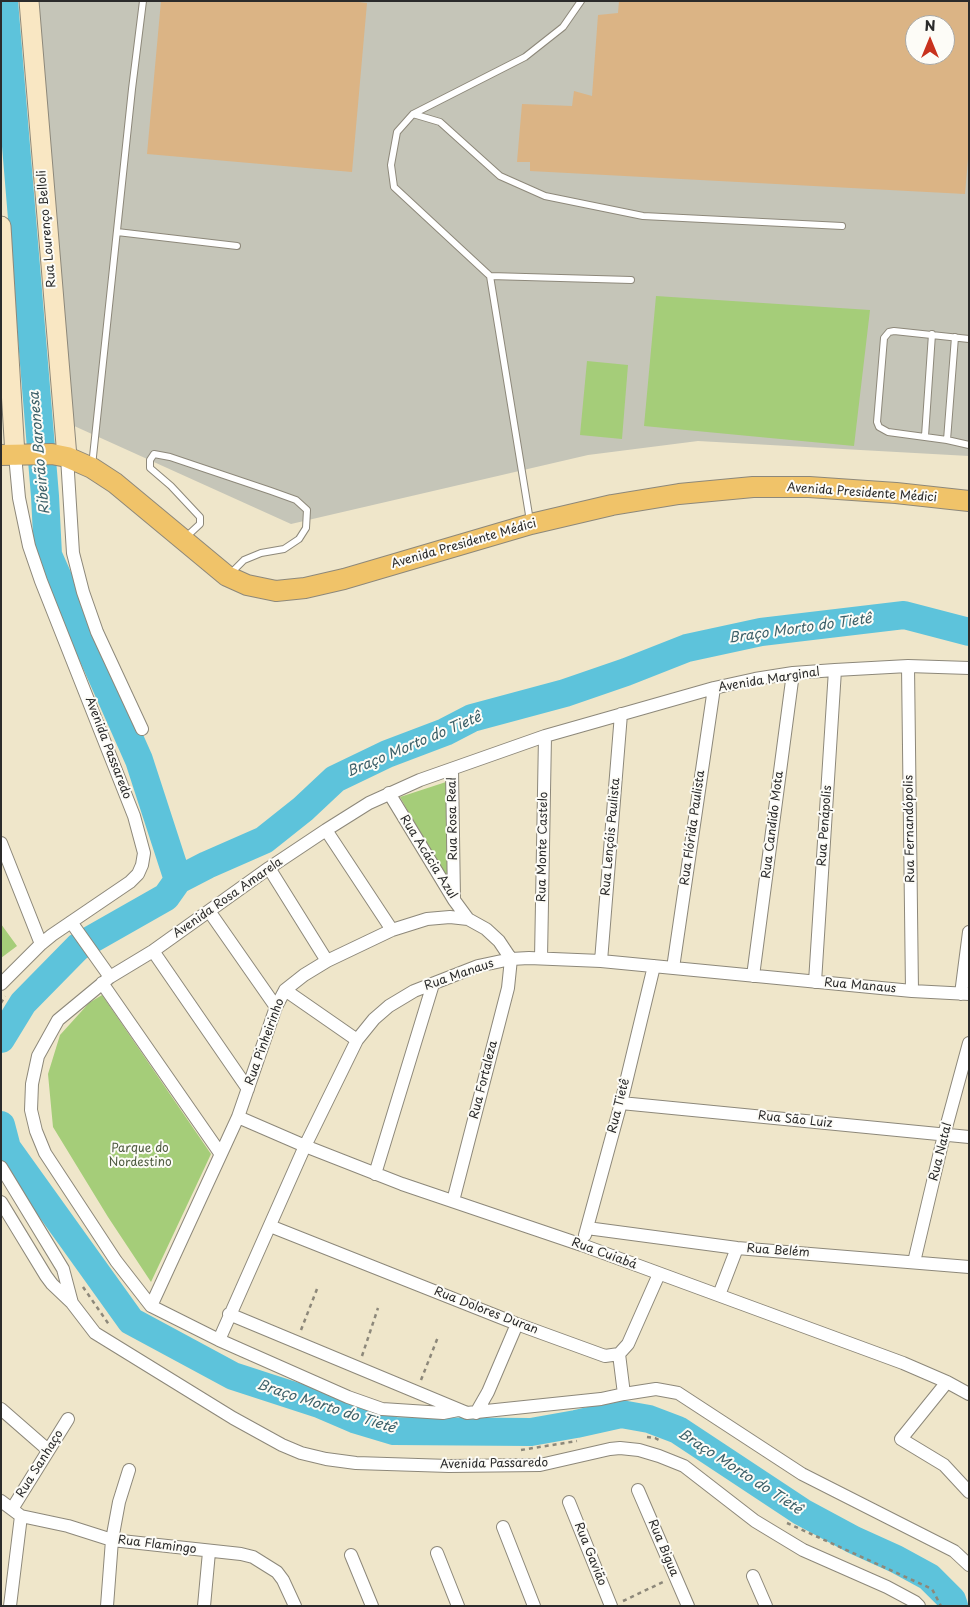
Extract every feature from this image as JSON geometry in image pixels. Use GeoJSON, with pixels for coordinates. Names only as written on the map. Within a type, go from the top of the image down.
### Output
{"type":"FeatureCollection","features":[{"type":"Feature","properties":{"kind":"main road","name":"Avenida Presidente Médici"},"geometry":{"type":"LineString","coordinates":[[15,455],[59,456],[92,468],[115,484],[227,576],[247,585],[276,591],[305,588],[344,579],[531,524],[612,505],[680,494],[753,488],[809,487],[896,493],[969,501]]}},
{"type":"Feature","properties":{"kind":"street","name":"Rua Lourenço Belloli"},"geometry":{"type":"LineString","coordinates":[[28,1],[59,456]]}},
{"type":"Feature","properties":{"kind":"street"},"geometry":{"type":"LineString","coordinates":[[1,226],[7,402],[15,455]]}},
{"type":"Feature","properties":{"kind":"street","name":"Avenida Passaredo"},"geometry":{"type":"LineString","coordinates":[[1,984],[41,944],[130,882],[138,874],[144,853],[134,816],[41,581],[29,546],[20,505],[15,455]]}},
{"type":"Feature","properties":{"kind":"street"},"geometry":{"type":"LineString","coordinates":[[59,456],[73,553],[83,592],[97,632],[142,729]]}},
{"type":"Feature","properties":{"kind":"street","name":"Avenida Marginal"},"geometry":{"type":"LineString","coordinates":[[545,736],[714,688],[793,673],[908,666],[969,668]]}},
{"type":"Feature","properties":{"kind":"street","name":"Rua Fernandópolis"},"geometry":{"type":"LineString","coordinates":[[908,666],[912,991]]}},
{"type":"Feature","properties":{"kind":"street","name":"Rua Penápolis"},"geometry":{"type":"LineString","coordinates":[[815,982],[835,670]]}},
{"type":"Feature","properties":{"kind":"street","name":"Rua Candido Mota"},"geometry":{"type":"LineString","coordinates":[[753,976],[793,673]]}},
{"type":"Feature","properties":{"kind":"street","name":"Rua Flórida Paulista"},"geometry":{"type":"LineString","coordinates":[[673,968],[714,688]]}},
{"type":"Feature","properties":{"kind":"street","name":"Rua Lençóis Paulista"},"geometry":{"type":"LineString","coordinates":[[601,961],[621,714]]}},
{"type":"Feature","properties":{"kind":"street","name":"Avenida Rosa Amarela"},"geometry":{"type":"LineString","coordinates":[[151,1306],[116,1261],[46,1153],[36,1131],[31,1110],[32,1084],[38,1056],[58,1020],[106,980],[152,952],[269,868],[356,810],[420,780],[545,736]]}},
{"type":"Feature","properties":{"kind":"street","name":"Rua Monte Castelo"},"geometry":{"type":"LineString","coordinates":[[542,958],[545,736]]}},
{"type":"Feature","properties":{"kind":"street","name":"Rua Rosa Real"},"geometry":{"type":"LineString","coordinates":[[452,769],[454,900]]}},
{"type":"Feature","properties":{"kind":"street","name":"Rua Acácia Azul"},"geometry":{"type":"LineString","coordinates":[[389,793],[454,900],[468,919]]}},
{"type":"Feature","properties":{"kind":"street"},"geometry":{"type":"LineString","coordinates":[[326,830],[392,930]]}},
{"type":"Feature","properties":{"kind":"street"},"geometry":{"type":"LineString","coordinates":[[1,843],[41,944]]}},
{"type":"Feature","properties":{"kind":"street"},"geometry":{"type":"LineString","coordinates":[[269,868],[327,961]]}},
{"type":"Feature","properties":{"kind":"street"},"geometry":{"type":"LineString","coordinates":[[209,911],[276,1007]]}},
{"type":"Feature","properties":{"kind":"street","name":"Rua Pinheirinho"},"geometry":{"type":"LineString","coordinates":[[151,1306],[238,1116],[276,1007],[285,990],[304,975],[327,961],[392,930],[427,919],[450,917],[468,919],[494,935],[511,959]]}},
{"type":"Feature","properties":{"kind":"street"},"geometry":{"type":"LineString","coordinates":[[71,922],[106,980],[220,1153]]}},
{"type":"Feature","properties":{"kind":"street"},"geometry":{"type":"LineString","coordinates":[[965,994],[969,932]]}},
{"type":"Feature","properties":{"kind":"street"},"geometry":{"type":"LineString","coordinates":[[152,952],[248,1089]]}},
{"type":"Feature","properties":{"kind":"street","name":"Rua Manaus"},"geometry":{"type":"LineString","coordinates":[[219,1340],[305,1146],[357,1040],[374,1019],[389,1006],[414,991],[478,966],[511,959],[542,958],[601,961],[912,991],[965,994]]}},
{"type":"Feature","properties":{"kind":"street","name":"Rua Fortaleza"},"geometry":{"type":"LineString","coordinates":[[453,1200],[508,988],[511,959]]}},
{"type":"Feature","properties":{"kind":"street","name":"Rua Tietê"},"geometry":{"type":"LineString","coordinates":[[582,1245],[621,1103],[654,966]]}},
{"type":"Feature","properties":{"kind":"street"},"geometry":{"type":"LineString","coordinates":[[375,1174],[433,984]]}},
{"type":"Feature","properties":{"kind":"street"},"geometry":{"type":"LineString","coordinates":[[285,990],[357,1040]]}},
{"type":"Feature","properties":{"kind":"street","name":"Rua Natal"},"geometry":{"type":"LineString","coordinates":[[914,1262],[944,1135],[969,1043]]}},
{"type":"Feature","properties":{"kind":"street","name":"Rua São Luiz"},"geometry":{"type":"LineString","coordinates":[[621,1103],[969,1138]]}},
{"type":"Feature","properties":{"kind":"street","name":"Rua Cuiabá"},"geometry":{"type":"LineString","coordinates":[[238,1116],[305,1146],[375,1174],[582,1245],[903,1363],[947,1382],[969,1394]]}},
{"type":"Feature","properties":{"kind":"street","name":"Avenida Passaredo"},"geometry":{"type":"LineString","coordinates":[[1,1167],[63,1269],[72,1303]]}},
{"type":"Feature","properties":{"kind":"street","name":"Avenida Passaredo"},"geometry":{"type":"LineString","coordinates":[[1,1202],[46,1276],[72,1303],[95,1333],[233,1418],[282,1445],[302,1453],[326,1459],[356,1463],[491,1467],[540,1465],[620,1448],[639,1450],[684,1466],[755,1521],[803,1550],[887,1586],[919,1606]]}},
{"type":"Feature","properties":{"kind":"street","name":"Rua Dolores Duran"},"geometry":{"type":"LineString","coordinates":[[270,1226],[597,1354],[607,1356],[619,1354]]}},
{"type":"Feature","properties":{"kind":"street","name":"Rua Belém"},"geometry":{"type":"LineString","coordinates":[[587,1228],[736,1248],[969,1267]]}},
{"type":"Feature","properties":{"kind":"street"},"geometry":{"type":"LineString","coordinates":[[719,1295],[736,1248]]}},
{"type":"Feature","properties":{"kind":"street"},"geometry":{"type":"LineString","coordinates":[[624,1394],[619,1354],[634,1334],[659,1274]]}},
{"type":"Feature","properties":{"kind":"street"},"geometry":{"type":"LineString","coordinates":[[151,1306],[219,1340],[348,1397],[382,1409],[443,1412],[458,1410]]}},
{"type":"Feature","properties":{"kind":"street"},"geometry":{"type":"LineString","coordinates":[[229,1314],[467,1413],[601,1399],[656,1389],[678,1393],[802,1474],[954,1552],[969,1565]]}},
{"type":"Feature","properties":{"kind":"street"},"geometry":{"type":"LineString","coordinates":[[476,1413],[488,1392],[517,1324]]}},
{"type":"Feature","properties":{"kind":"street"},"geometry":{"type":"LineString","coordinates":[[947,1382],[901,1439],[944,1465],[969,1492]]}},
{"type":"Feature","properties":{"kind":"street"},"geometry":{"type":"LineString","coordinates":[[1,1409],[48,1450]]}},
{"type":"Feature","properties":{"kind":"street","name":"Rua Sanhaço"},"geometry":{"type":"LineString","coordinates":[[10,1606],[17,1512],[48,1450],[68,1418]]}},
{"type":"Feature","properties":{"kind":"street"},"geometry":{"type":"LineString","coordinates":[[107,1606],[112,1540],[119,1502],[129,1470]]}},
{"type":"Feature","properties":{"kind":"street","name":"Rua Bigua"},"geometry":{"type":"LineString","coordinates":[[638,1490],[688,1606]]}},
{"type":"Feature","properties":{"kind":"street","name":"Rua Flamingo"},"geometry":{"type":"LineString","coordinates":[[1,1501],[17,1512],[112,1540],[241,1554],[253,1558],[277,1572],[283,1580],[295,1606]]}},
{"type":"Feature","properties":{"kind":"street","name":"Rua Gavião"},"geometry":{"type":"LineString","coordinates":[[569,1502],[616,1604]]}},
{"type":"Feature","properties":{"kind":"street"},"geometry":{"type":"LineString","coordinates":[[503,1527],[534,1606]]}},
{"type":"Feature","properties":{"kind":"street"},"geometry":{"type":"LineString","coordinates":[[204,1606],[209,1552]]}},
{"type":"Feature","properties":{"kind":"street"},"geometry":{"type":"LineString","coordinates":[[437,1553],[458,1606]]}},
{"type":"Feature","properties":{"kind":"street"},"geometry":{"type":"LineString","coordinates":[[350,1555],[372,1606]]}},
{"type":"Feature","properties":{"kind":"street"},"geometry":{"type":"LineString","coordinates":[[753,1576],[766,1606]]}},
{"type":"Feature","properties":{"kind":"lane"},"geometry":{"type":"LineString","coordinates":[[92,468],[143,1]]}},
{"type":"Feature","properties":{"kind":"lane"},"geometry":{"type":"LineString","coordinates":[[531,524],[490,276],[394,187],[391,165],[397,132],[413,114],[524,58],[563,27],[582,1]]}},
{"type":"Feature","properties":{"kind":"lane"},"geometry":{"type":"LineString","coordinates":[[413,114],[440,122],[500,176],[545,196],[643,216],[842,226]]}},
{"type":"Feature","properties":{"kind":"lane"},"geometry":{"type":"LineString","coordinates":[[117,232],[237,246]]}},
{"type":"Feature","properties":{"kind":"lane"},"geometry":{"type":"LineString","coordinates":[[490,276],[631,280]]}},
{"type":"Feature","properties":{"kind":"lane"},"geometry":{"type":"LineString","coordinates":[[969,339],[894,331],[886,335],[884,338],[877,422],[883,430],[969,445]]}},
{"type":"Feature","properties":{"kind":"lane"},"geometry":{"type":"LineString","coordinates":[[924,436],[932,334]]}},
{"type":"Feature","properties":{"kind":"lane"},"geometry":{"type":"LineString","coordinates":[[946,440],[956,337]]}},
{"type":"Feature","properties":{"kind":"lane"},"geometry":{"type":"LineString","coordinates":[[182,540],[200,524],[200,517],[171,486],[150,468],[150,460],[154,454],[170,457],[296,500],[307,510],[306,528],[299,539],[284,549],[261,553],[244,560],[227,576]]}},
{"type":"Feature","properties":{"kind":"path"},"geometry":{"type":"LineString","coordinates":[[297,1342],[317,1289]]}},
{"type":"Feature","properties":{"kind":"path"},"geometry":{"type":"LineString","coordinates":[[358,1368],[378,1308]]}},
{"type":"Feature","properties":{"kind":"path"},"geometry":{"type":"LineString","coordinates":[[416,1391],[438,1337]]}},
{"type":"Feature","properties":{"kind":"path"},"geometry":{"type":"LineString","coordinates":[[616,1604],[675,1577]]}},
{"type":"Feature","properties":{"kind":"shaded area"},"geometry":{"type":"Polygon","coordinates":[[[36,1],[969,1],[969,456],[698,441],[588,455],[291,524],[72,425],[36,1]]]}},
{"type":"Feature","properties":{"kind":"green space"},"geometry":{"type":"Polygon","coordinates":[[[656,296],[870,310],[854,446],[644,426],[656,296]]]}},
{"type":"Feature","properties":{"kind":"green space"},"geometry":{"type":"Polygon","coordinates":[[[587,361],[628,365],[622,439],[580,435],[587,361]]]}},
{"type":"Feature","properties":{"kind":"green space"},"geometry":{"type":"Polygon","coordinates":[[[446,782],[449,885],[400,797],[446,782]]]}},
{"type":"Feature","properties":{"kind":"green space"},"geometry":{"type":"Polygon","coordinates":[[[1,924],[17,946],[1,958],[1,924]]]}},
{"type":"Feature","properties":{"kind":"green space","name":"Parque do Nordestino"},"geometry":{"type":"Polygon","coordinates":[[[102,995],[211,1154],[151,1282],[108,1217],[53,1127],[48,1074],[60,1035],[89,1003],[102,995]]]}},
{"type":"Feature","properties":{"kind":"building"},"geometry":{"type":"Polygon","coordinates":[[[161,1],[350,1],[367,3],[352,172],[147,154],[161,1]]]}},
{"type":"Feature","properties":{"kind":"building"},"geometry":{"type":"Polygon","coordinates":[[[619,1],[969,1],[969,147],[965,194],[530,171],[530,162],[517,162],[522,104],[572,106],[574,91],[592,96],[598,15],[618,13],[619,1]]]}},
{"type":"Feature","properties":{"kind":"waterway","name":"Ribeirão Baronesa"},"geometry":{"type":"LineString","coordinates":[[4,1],[45,496],[48,555],[139,760],[178,880]]}},
{"type":"Feature","properties":{"kind":"waterway","name":"Braço Morto do Tietê"},"geometry":{"type":"LineString","coordinates":[[1,1039],[23,1003],[78,947],[166,897],[178,880],[264,840],[303,809],[335,779],[387,754],[445,732],[472,718],[565,693],[687,648],[761,632],[904,615],[969,632]]}},
{"type":"Feature","properties":{"kind":"waterway","name":"Braço Morto do Tietê"},"geometry":{"type":"LineString","coordinates":[[1,1125],[7,1148],[131,1321],[233,1376],[319,1404],[354,1419],[394,1431],[531,1432],[621,1414],[649,1419],[678,1430],[802,1512],[929,1577],[952,1600],[954,1606]]}}]}
